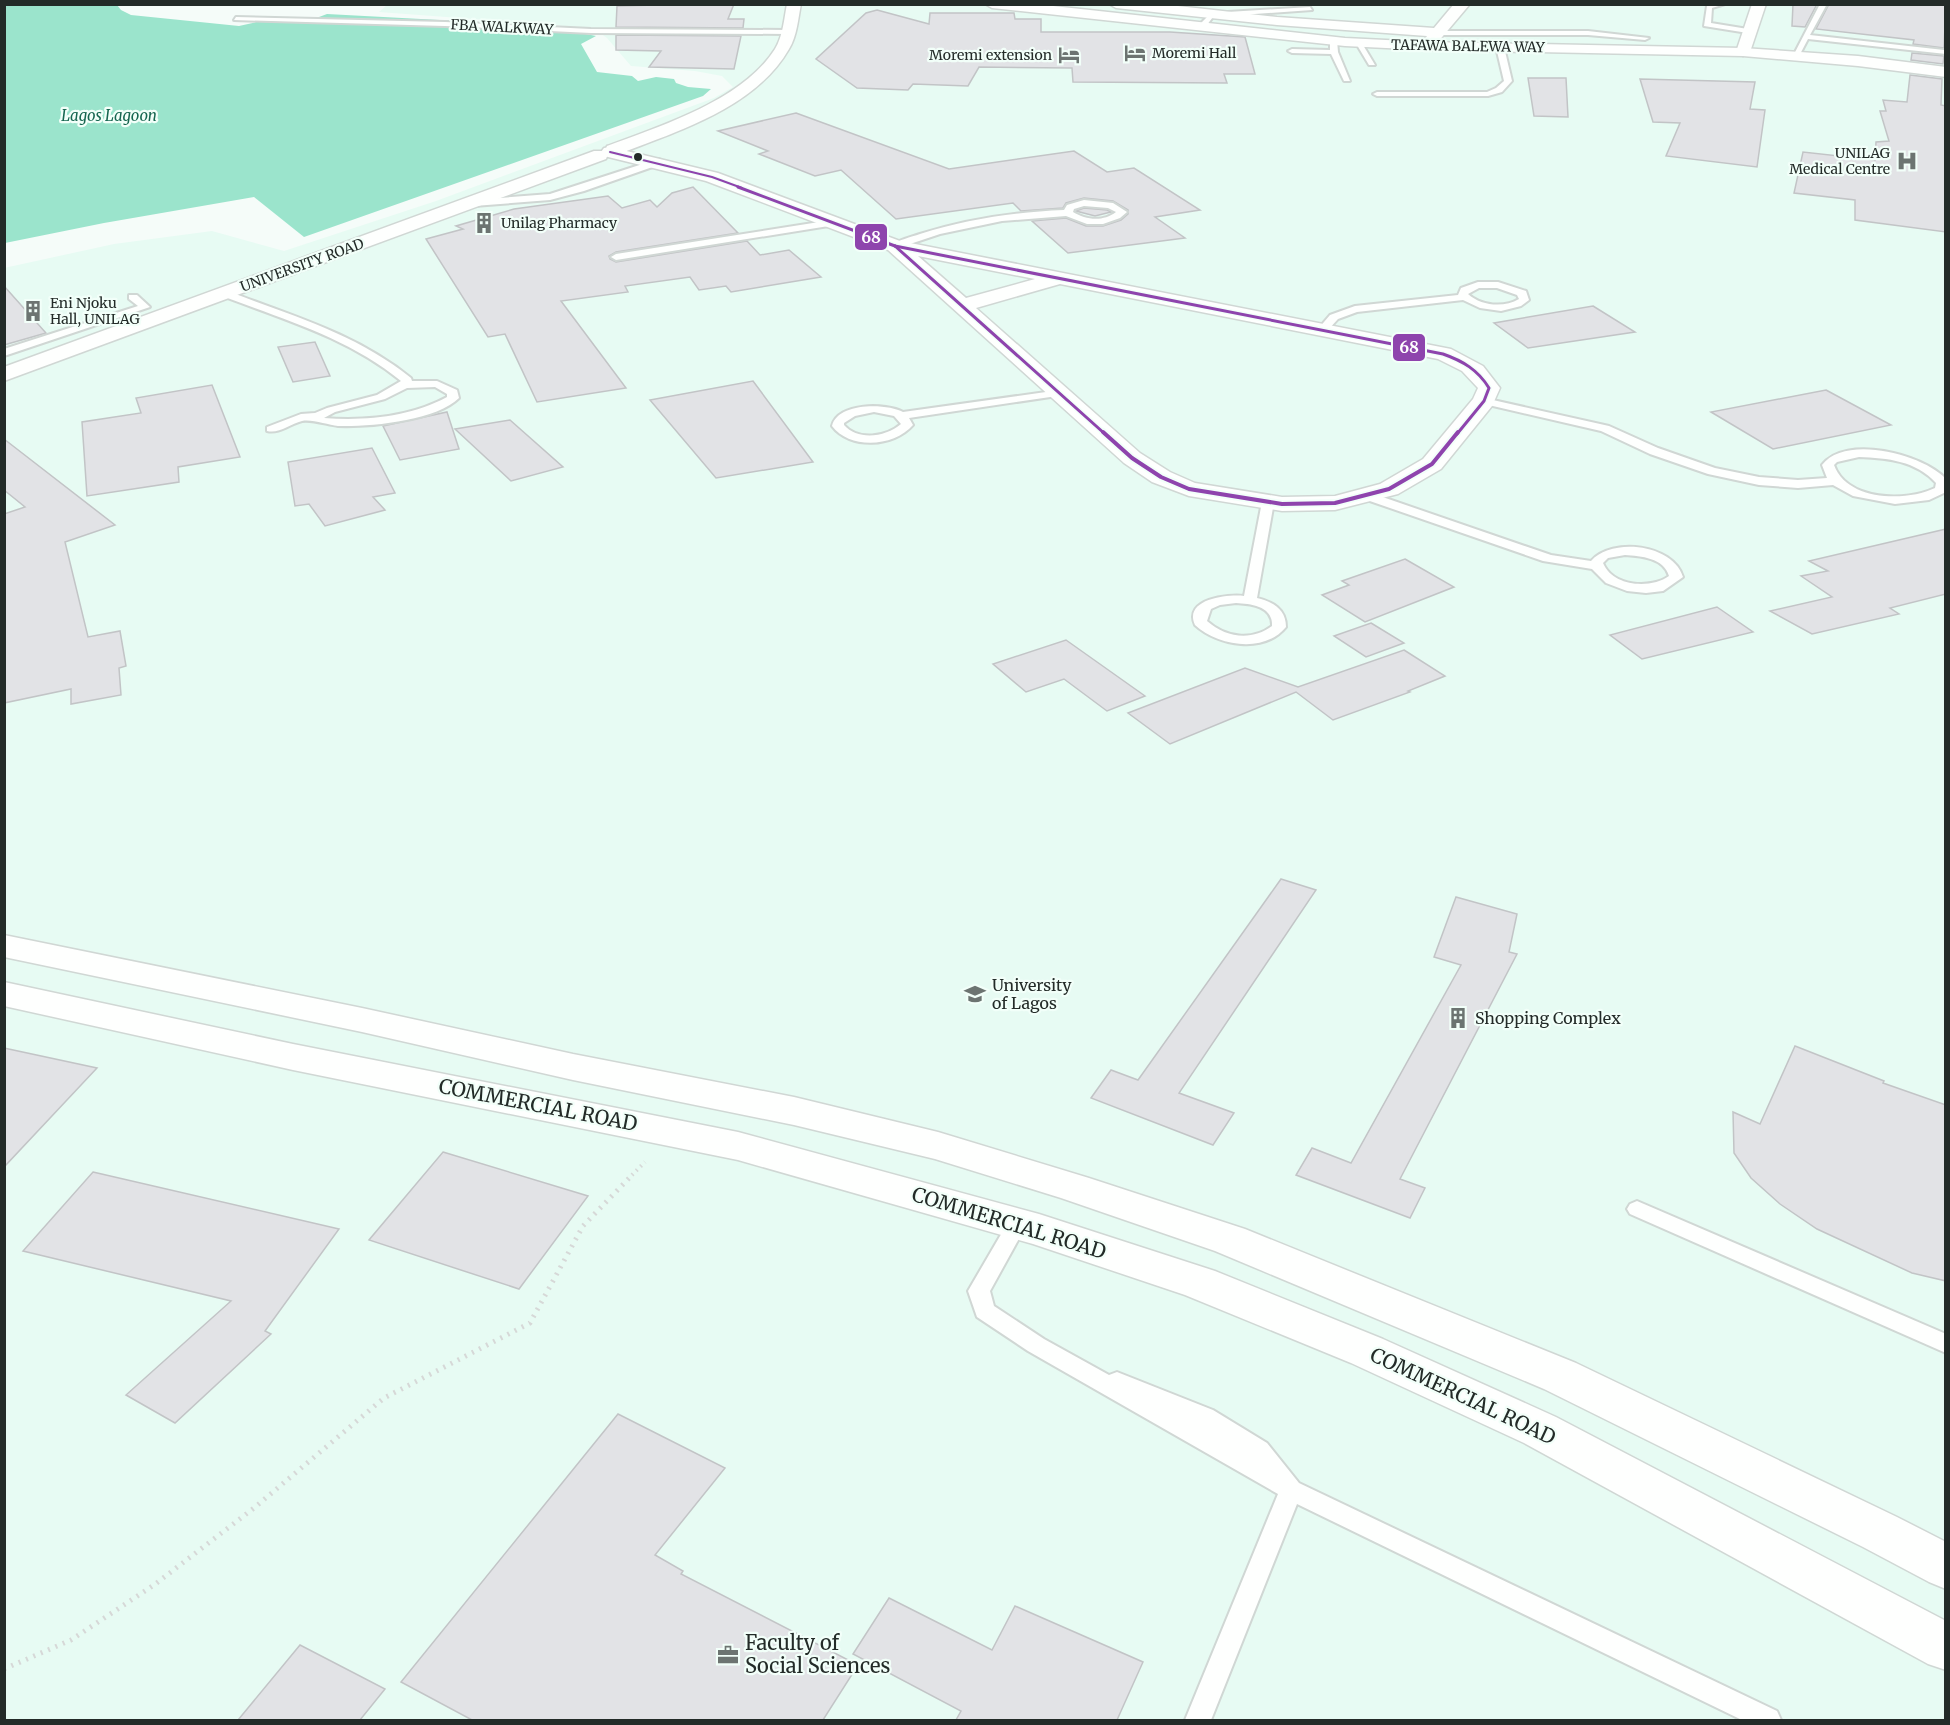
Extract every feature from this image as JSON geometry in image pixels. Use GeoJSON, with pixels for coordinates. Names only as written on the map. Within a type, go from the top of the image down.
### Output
{"type":"FeatureCollection","features":[{"type":"Feature","properties":{"kind":"street","name":"UNIVERSITY ROAD"},"geometry":{"type":"LineString","coordinates":[[4,363],[690,119],[725,100],[752,81],[769,65],[782,49],[794,4]]}},
{"type":"Feature","properties":{"kind":"street","name":"TAFAWA BALEWA WAY"},"geometry":{"type":"LineString","coordinates":[[992,4],[1257,34],[1333,46],[1356,42],[1427,46],[1743,52],[1858,61],[1946,72]]}},
{"type":"Feature","properties":{"kind":"street"},"geometry":{"type":"LineString","coordinates":[[1116,4],[1210,15],[1438,33]]}},
{"type":"Feature","properties":{"kind":"street"},"geometry":{"type":"LineString","coordinates":[[1427,46],[1463,4]]}},
{"type":"Feature","properties":{"kind":"street"},"geometry":{"type":"LineString","coordinates":[[1743,52],[1759,4]]}},
{"type":"Feature","properties":{"kind":"street"},"geometry":{"type":"LineString","coordinates":[[1257,34],[1277,21]]}},
{"type":"Feature","properties":{"kind":"street","name":"UNIVERSITY ROAD"},"geometry":{"type":"LineString","coordinates":[[4,375],[474,203],[601,151],[717,92],[749,67],[770,28]]}},
{"type":"Feature","properties":{"kind":"street"},"geometry":{"type":"LineString","coordinates":[[601,151],[658,162],[712,177],[895,246],[1443,354],[1465,362],[1482,375],[1489,388],[1484,401],[1432,464],[1389,489],[1335,503],[1268,502],[1189,489],[1161,477],[1132,458],[964,305],[895,246]]}},
{"type":"Feature","properties":{"kind":"street"},"geometry":{"type":"LineString","coordinates":[[964,305],[1059,279]]}},
{"type":"Feature","properties":{"kind":"street"},"geometry":{"type":"LineString","coordinates":[[4,946],[362,1020],[573,1067],[794,1111],[938,1146],[1075,1188],[1230,1240],[1560,1376],[1880,1532],[1946,1567]]}},
{"type":"Feature","properties":{"kind":"street","name":"COMMERCIAL ROAD"},"geometry":{"type":"LineString","coordinates":[[4,994],[293,1057],[738,1146],[1017,1224],[1200,1283],[1367,1351],[1530,1425],[1946,1647]]}},
{"type":"Feature","properties":{"kind":"lane"},"geometry":{"type":"LineString","coordinates":[[1228,14],[1236,5],[1268,7],[1282,4]]}},
{"type":"Feature","properties":{"kind":"lane"},"geometry":{"type":"LineString","coordinates":[[1722,4],[1709,7],[1707,24],[1751,32]]}},
{"type":"Feature","properties":{"kind":"lane"},"geometry":{"type":"LineString","coordinates":[[1795,56],[1824,4]]}},
{"type":"Feature","properties":{"kind":"lane"},"geometry":{"type":"LineString","coordinates":[[1200,28],[1210,15],[1309,7],[1320,16],[1316,24]]}},
{"type":"Feature","properties":{"kind":"lane","name":"FBA WALKWAY"},"geometry":{"type":"LineString","coordinates":[[236,19],[445,24],[591,31],[770,28],[788,32]]}},
{"type":"Feature","properties":{"kind":"lane"},"geometry":{"type":"LineString","coordinates":[[1438,33],[1588,33],[1645,38]]}},
{"type":"Feature","properties":{"kind":"lane"},"geometry":{"type":"LineString","coordinates":[[1805,37],[1944,52]]}},
{"type":"Feature","properties":{"kind":"lane"},"geometry":{"type":"LineString","coordinates":[[1356,42],[1372,63]]}},
{"type":"Feature","properties":{"kind":"lane"},"geometry":{"type":"LineString","coordinates":[[1292,51],[1333,46],[1347,79]]}},
{"type":"Feature","properties":{"kind":"lane"},"geometry":{"type":"LineString","coordinates":[[1377,94],[1488,94],[1499,90],[1508,81],[1500,47]]}},
{"type":"Feature","properties":{"kind":"lane"},"geometry":{"type":"LineString","coordinates":[[474,203],[550,196],[581,189],[658,162]]}},
{"type":"Feature","properties":{"kind":"lane"},"geometry":{"type":"LineString","coordinates":[[895,246],[927,233],[1005,217],[1068,213],[1076,218],[1092,221],[1116,218],[1122,212],[1110,205],[1093,202],[1070,207],[1068,213]]}},
{"type":"Feature","properties":{"kind":"lane"},"geometry":{"type":"LineString","coordinates":[[616,257],[832,223]]}},
{"type":"Feature","properties":{"kind":"lane"},"geometry":{"type":"LineString","coordinates":[[1323,329],[1334,317],[1355,309],[1465,297],[1477,304],[1497,307],[1515,305],[1524,300],[1522,293],[1508,287],[1488,285],[1470,287],[1465,290],[1465,297]]}},
{"type":"Feature","properties":{"kind":"lane"},"geometry":{"type":"LineString","coordinates":[[226,294],[342,337],[394,368],[406,380],[405,385]]}},
{"type":"Feature","properties":{"kind":"lane"},"geometry":{"type":"LineString","coordinates":[[4,353],[145,307],[133,297]]}},
{"type":"Feature","properties":{"kind":"lane"},"geometry":{"type":"LineString","coordinates":[[271,429],[304,417],[317,417],[331,410],[381,397],[405,385],[437,384],[453,392],[453,398],[443,405],[390,418],[333,424],[304,417]]}},
{"type":"Feature","properties":{"kind":"lane"},"geometry":{"type":"LineString","coordinates":[[902,416],[907,425],[903,429],[878,438],[847,434],[838,426],[844,416],[862,410],[885,410],[902,416],[1060,393]]}},
{"type":"Feature","properties":{"kind":"lane"},"geometry":{"type":"LineString","coordinates":[[1484,401],[1506,404],[1605,428],[1654,451],[1712,471],[1760,481],[1798,484],[1834,481],[1863,495],[1902,501],[1933,496],[1941,490],[1942,483],[1926,467],[1911,461],[1859,453],[1833,459],[1828,465],[1828,472],[1834,481]]}},
{"type":"Feature","properties":{"kind":"lane"},"geometry":{"type":"LineString","coordinates":[[1368,496],[1548,558],[1595,566]]}},
{"type":"Feature","properties":{"kind":"lane"},"geometry":{"type":"LineString","coordinates":[[1250,600],[1268,502]]}},
{"type":"Feature","properties":{"kind":"lane"},"geometry":{"type":"LineString","coordinates":[[1619,551],[1638,552],[1662,559],[1671,565],[1676,577],[1664,586],[1640,589],[1605,578],[1595,566],[1602,555],[1619,551]]}},
{"type":"Feature","properties":{"kind":"lane"},"geometry":{"type":"LineString","coordinates":[[1222,600],[1250,600],[1271,608],[1278,614],[1281,620],[1279,627],[1273,633],[1264,637],[1239,640],[1214,634],[1200,622],[1199,615],[1211,603],[1222,600]]}},
{"type":"Feature","properties":{"kind":"lane"},"geometry":{"type":"LineString","coordinates":[[1637,1209],[1946,1344]]}},
{"type":"Feature","properties":{"kind":"lane"},"geometry":{"type":"LineString","coordinates":[[1017,1224],[979,1291],[985,1311],[1036,1345],[1292,1490],[1768,1720]]}},
{"type":"Feature","properties":{"kind":"lane"},"geometry":{"type":"LineString","coordinates":[[1198,1720],[1292,1490]]}},
{"type":"Feature","properties":{"kind":"path"},"geometry":{"type":"LineString","coordinates":[[4,1669],[71,1640],[154,1585],[254,1508],[384,1398],[530,1323],[583,1226],[672,1133]]}},
{"type":"Feature","properties":{"kind":"shaded area","name":"University of Lagos"},"geometry":{"type":"Polygon","coordinates":[[[387,5],[1945,5],[1945,1720],[5,1720],[4,268],[114,244],[212,231],[284,251],[436,201],[714,98],[733,87],[722,76],[695,71],[631,66],[607,38],[593,28],[379,12],[387,5]]]}},
{"type":"Feature","properties":{"kind":"water","name":"Lagos Lagoon"},"geometry":{"type":"Polygon","coordinates":[[[5,5],[117,5],[131,15],[239,26],[270,19],[311,20],[327,14],[572,27],[581,33],[596,36],[581,44],[597,72],[632,76],[638,81],[656,77],[674,79],[676,83],[688,87],[711,89],[703,96],[304,237],[254,197],[5,243],[5,5]]]}},
{"type":"Feature","properties":{"kind":"building"},"geometry":{"type":"Polygon","coordinates":[[[734,4],[728,19],[744,19],[743,28],[616,27],[617,6],[734,4]]]}},
{"type":"Feature","properties":{"kind":"building"},"geometry":{"type":"Polygon","coordinates":[[[1793,4],[1817,4],[1805,27],[1792,26],[1793,4]]]}},
{"type":"Feature","properties":{"kind":"building"},"geometry":{"type":"Polygon","coordinates":[[[1829,4],[1946,4],[1944,48],[1913,44],[1914,40],[1816,29],[1829,4]]]}},
{"type":"Feature","properties":{"kind":"building"},"geometry":{"type":"Polygon","coordinates":[[[877,10],[929,24],[930,13],[1014,13],[1015,19],[1041,19],[1041,32],[1170,32],[1245,37],[1255,74],[1224,74],[1227,83],[1073,82],[1072,68],[979,67],[968,86],[913,84],[908,90],[857,88],[816,59],[866,13],[877,10]]]}},
{"type":"Feature","properties":{"kind":"building"},"geometry":{"type":"Polygon","coordinates":[[[616,35],[741,36],[734,69],[649,67],[661,51],[616,50],[616,35]]]}},
{"type":"Feature","properties":{"kind":"building"},"geometry":{"type":"Polygon","coordinates":[[[1912,53],[1944,56],[1943,64],[1911,60],[1912,53]]]}},
{"type":"Feature","properties":{"kind":"building","name":"UNILAG Medical Centre"},"geometry":{"type":"Polygon","coordinates":[[[1910,75],[1942,79],[1941,105],[1946,106],[1946,232],[1855,220],[1855,200],[1794,193],[1803,152],[1875,160],[1876,142],[1889,141],[1880,111],[1886,111],[1883,100],[1907,102],[1910,75]]]}},
{"type":"Feature","properties":{"kind":"building"},"geometry":{"type":"Polygon","coordinates":[[[1528,78],[1566,78],[1568,117],[1534,116],[1528,78]]]}},
{"type":"Feature","properties":{"kind":"building"},"geometry":{"type":"Polygon","coordinates":[[[1640,79],[1755,82],[1750,109],[1765,110],[1757,167],[1666,156],[1680,123],[1653,122],[1640,79]]]}},
{"type":"Feature","properties":{"kind":"building"},"geometry":{"type":"Polygon","coordinates":[[[796,113],[949,169],[1074,151],[1107,172],[1134,168],[1200,210],[1155,217],[1185,238],[1068,253],[1032,221],[1066,218],[1086,226],[1103,226],[1121,220],[1128,214],[1128,210],[1113,201],[1084,198],[1066,203],[1063,208],[1021,211],[1013,203],[896,219],[841,170],[815,176],[759,154],[768,151],[718,131],[796,113]]]}},
{"type":"Feature","properties":{"kind":"building"},"geometry":{"type":"Polygon","coordinates":[[[693,187],[738,233],[616,252],[609,256],[610,259],[616,262],[747,241],[760,255],[789,250],[821,277],[731,292],[726,286],[699,290],[690,277],[625,286],[628,292],[561,301],[626,388],[537,402],[505,334],[488,337],[426,239],[463,229],[456,226],[514,209],[608,196],[622,208],[650,200],[657,207],[672,193],[693,187]]]}},
{"type":"Feature","properties":{"kind":"building"},"geometry":{"type":"Polygon","coordinates":[[[1084,208],[1111,212],[1095,216],[1076,211],[1084,208]]]}},
{"type":"Feature","properties":{"kind":"building"},"geometry":{"type":"Polygon","coordinates":[[[4,286],[46,333],[4,345],[4,286]]]}},
{"type":"Feature","properties":{"kind":"building"},"geometry":{"type":"Polygon","coordinates":[[[1593,306],[1635,332],[1528,348],[1494,323],[1593,306]]]}},
{"type":"Feature","properties":{"kind":"building"},"geometry":{"type":"Polygon","coordinates":[[[315,342],[330,376],[293,382],[278,347],[315,342]]]}},
{"type":"Feature","properties":{"kind":"building"},"geometry":{"type":"Polygon","coordinates":[[[753,381],[813,462],[716,478],[650,400],[753,381]]]}},
{"type":"Feature","properties":{"kind":"building"},"geometry":{"type":"Polygon","coordinates":[[[212,385],[240,457],[178,467],[179,482],[87,496],[82,422],[141,413],[136,398],[212,385]]]}},
{"type":"Feature","properties":{"kind":"building"},"geometry":{"type":"Polygon","coordinates":[[[1826,390],[1891,425],[1773,449],[1711,412],[1826,390]]]}},
{"type":"Feature","properties":{"kind":"building"},"geometry":{"type":"Polygon","coordinates":[[[447,412],[459,449],[400,460],[383,426],[447,412]]]}},
{"type":"Feature","properties":{"kind":"building"},"geometry":{"type":"Polygon","coordinates":[[[510,420],[563,467],[511,481],[455,429],[510,420]]]}},
{"type":"Feature","properties":{"kind":"building"},"geometry":{"type":"Polygon","coordinates":[[[4,439],[115,525],[65,542],[88,637],[120,631],[126,666],[119,668],[121,695],[71,704],[71,689],[4,703],[4,514],[25,507],[4,490],[4,439]]]}},
{"type":"Feature","properties":{"kind":"building"},"geometry":{"type":"Polygon","coordinates":[[[372,448],[395,493],[373,497],[385,510],[325,526],[309,504],[295,506],[288,462],[372,448]]]}},
{"type":"Feature","properties":{"kind":"building"},"geometry":{"type":"Polygon","coordinates":[[[1946,529],[1946,594],[1890,608],[1899,614],[1812,634],[1770,611],[1832,597],[1801,576],[1828,571],[1809,561],[1946,529]]]}},
{"type":"Feature","properties":{"kind":"building"},"geometry":{"type":"Polygon","coordinates":[[[1405,559],[1454,587],[1365,622],[1322,595],[1349,585],[1342,581],[1405,559]]]}},
{"type":"Feature","properties":{"kind":"building"},"geometry":{"type":"Polygon","coordinates":[[[1717,607],[1753,632],[1642,659],[1610,635],[1717,607]]]}},
{"type":"Feature","properties":{"kind":"building"},"geometry":{"type":"Polygon","coordinates":[[[1371,623],[1404,643],[1366,657],[1334,636],[1371,623]]]}},
{"type":"Feature","properties":{"kind":"building"},"geometry":{"type":"Polygon","coordinates":[[[1066,640],[1145,696],[1107,711],[1064,679],[1026,692],[993,664],[1066,640]]]}},
{"type":"Feature","properties":{"kind":"building"},"geometry":{"type":"Polygon","coordinates":[[[1404,650],[1445,676],[1408,691],[1410,692],[1333,720],[1296,692],[1170,744],[1128,713],[1245,668],[1298,687],[1404,650]]]}},
{"type":"Feature","properties":{"kind":"building"},"geometry":{"type":"Polygon","coordinates":[[[1281,879],[1316,890],[1179,1093],[1234,1113],[1213,1145],[1091,1098],[1111,1070],[1138,1080],[1281,879]]]}},
{"type":"Feature","properties":{"kind":"building"},"geometry":{"type":"Polygon","coordinates":[[[1456,897],[1517,914],[1509,952],[1517,954],[1400,1179],[1425,1188],[1410,1218],[1296,1175],[1312,1148],[1351,1163],[1461,965],[1434,957],[1456,897]]]}},
{"type":"Feature","properties":{"kind":"building"},"geometry":{"type":"Polygon","coordinates":[[[1795,1046],[1884,1081],[1883,1083],[1946,1105],[1946,1281],[1912,1273],[1817,1229],[1780,1204],[1751,1178],[1734,1153],[1733,1112],[1760,1124],[1795,1046]]]}},
{"type":"Feature","properties":{"kind":"building"},"geometry":{"type":"Polygon","coordinates":[[[4,1048],[97,1068],[4,1167],[4,1048]]]}},
{"type":"Feature","properties":{"kind":"building"},"geometry":{"type":"Polygon","coordinates":[[[443,1152],[588,1196],[519,1289],[369,1240],[443,1152]]]}},
{"type":"Feature","properties":{"kind":"building"},"geometry":{"type":"Polygon","coordinates":[[[93,1172],[339,1229],[265,1331],[271,1334],[175,1423],[126,1395],[231,1301],[23,1251],[93,1172]]]}},
{"type":"Feature","properties":{"kind":"building"},"geometry":{"type":"Polygon","coordinates":[[[618,1414],[725,1468],[655,1555],[683,1571],[681,1574],[858,1665],[823,1720],[472,1720],[401,1682],[618,1414]]]}},
{"type":"Feature","properties":{"kind":"building"},"geometry":{"type":"Polygon","coordinates":[[[889,1598],[992,1650],[1015,1606],[1143,1662],[1117,1720],[956,1720],[961,1711],[853,1654],[889,1598]]]}},
{"type":"Feature","properties":{"kind":"building"},"geometry":{"type":"Polygon","coordinates":[[[300,1645],[385,1689],[360,1720],[238,1720],[300,1645]]]}},
{"type":"Feature","properties":{"kind":"transit line","name":"68"},"geometry":{"type":"LineString","coordinates":[[610,152],[712,177],[895,246],[1443,354],[1469,366],[1480,375],[1489,388],[1484,401],[1432,464],[1389,489],[1335,503],[1282,504],[1189,489],[1161,477],[1132,458],[895,246]]}},
{"type":"Feature","properties":{"kind":"place","name":"Moremi Hall"},"geometry":{"type":"Point","coordinates":[1135,53]}},
{"type":"Feature","properties":{"kind":"place","name":"Moremi extension"},"geometry":{"type":"Point","coordinates":[1069,55]}},
{"type":"Feature","properties":{"kind":"place","name":"UNILAG Medical Centre"},"geometry":{"type":"Point","coordinates":[1907,161]}},
{"type":"Feature","properties":{"kind":"place","name":"Unilag Pharmacy"},"geometry":{"type":"Point","coordinates":[484,223]}},
{"type":"Feature","properties":{"kind":"place","name":"Eni Njoku Hall, UNILAG"},"geometry":{"type":"Point","coordinates":[33,311]}},
{"type":"Feature","properties":{"kind":"place","name":"University of Lagos"},"geometry":{"type":"Point","coordinates":[975,994]}},
{"type":"Feature","properties":{"kind":"place","name":"Shopping Complex"},"geometry":{"type":"Point","coordinates":[1458,1018]}},
{"type":"Feature","properties":{"kind":"place","name":"Faculty of Social Sciences"},"geometry":{"type":"Point","coordinates":[728,1655]}}]}
